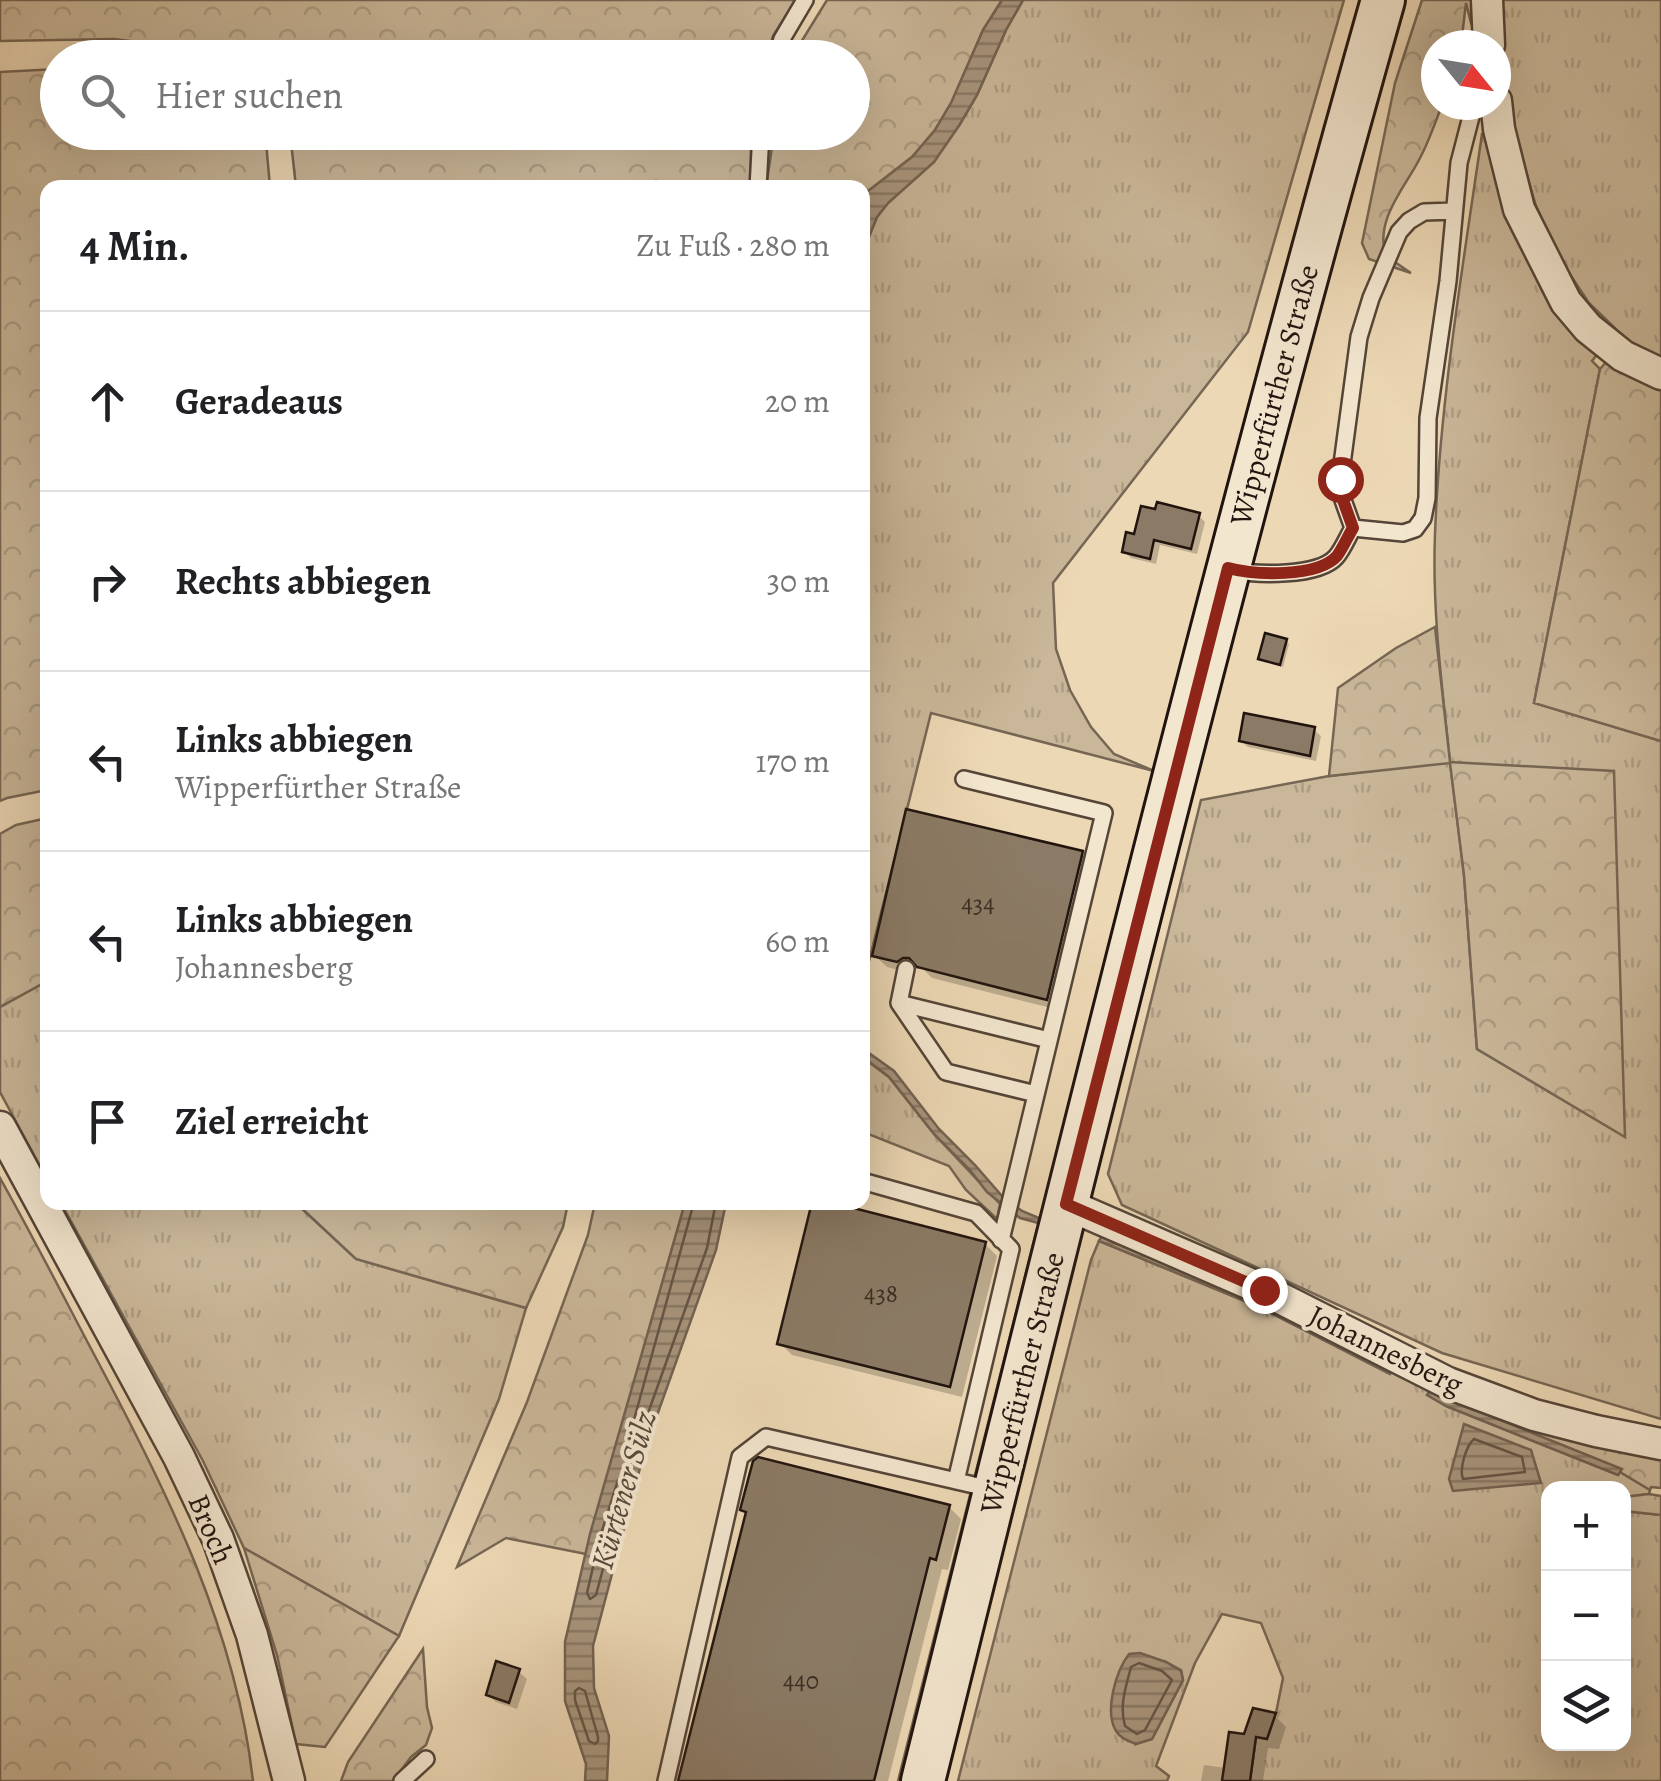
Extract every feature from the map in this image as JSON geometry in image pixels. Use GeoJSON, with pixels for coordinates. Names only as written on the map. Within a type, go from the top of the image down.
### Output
{"type":"FeatureCollection","features":[{"type":"Feature","properties":{"kind":"main road","name":"Wipperfürther Straße"},"geometry":{"type":"LineString","coordinates":[[923,1781],[976,1486],[1066,1204],[1228,568],[1383,0]]}},
{"type":"Feature","properties":{"kind":"street"},"geometry":{"type":"LineString","coordinates":[[1487,0],[1488,30]]}},
{"type":"Feature","properties":{"kind":"street"},"geometry":{"type":"LineString","coordinates":[[1498,120],[1519,209],[1566,302],[1588,328],[1623,356],[1661,374]]}},
{"type":"Feature","properties":{"kind":"street","name":"Broch"},"geometry":{"type":"LineString","coordinates":[[0,1127],[40,1200]]}},
{"type":"Feature","properties":{"kind":"street","name":"Johannesberg"},"geometry":{"type":"LineString","coordinates":[[1066,1204],[1264,1290],[1448,1383],[1534,1415],[1661,1444]]}},
{"type":"Feature","properties":{"kind":"street","name":"Broch"},"geometry":{"type":"LineString","coordinates":[[46,1210],[218,1540],[252,1635],[289,1781]]}},
{"type":"Feature","properties":{"kind":"lane"},"geometry":{"type":"LineString","coordinates":[[782,40],[805,0]]}},
{"type":"Feature","properties":{"kind":"lane"},"geometry":{"type":"LineString","coordinates":[[1353,528],[1402,534],[1415,529],[1423,518],[1428,418],[1448,281],[1458,162],[1470,120]]}},
{"type":"Feature","properties":{"kind":"lane"},"geometry":{"type":"LineString","coordinates":[[758,180],[760,150]]}},
{"type":"Feature","properties":{"kind":"lane"},"geometry":{"type":"LineString","coordinates":[[1353,528],[1340,479],[1360,337],[1371,298],[1399,232],[1409,221],[1424,212],[1454,211]]}},
{"type":"Feature","properties":{"kind":"lane"},"geometry":{"type":"LineString","coordinates":[[1228,568],[1248,573],[1318,569],[1336,557],[1353,528]]}},
{"type":"Feature","properties":{"kind":"lane"},"geometry":{"type":"LineString","coordinates":[[964,779],[1104,813],[1003,1232]]}},
{"type":"Feature","properties":{"kind":"lane"},"geometry":{"type":"LineString","coordinates":[[906,969],[898,1003],[946,1072],[1036,1094]]}},
{"type":"Feature","properties":{"kind":"lane"},"geometry":{"type":"LineString","coordinates":[[898,1003],[1049,1040]]}},
{"type":"Feature","properties":{"kind":"lane"},"geometry":{"type":"LineString","coordinates":[[666,1781],[740,1458],[766,1437],[976,1486],[1011,1250],[1003,1232],[976,1213],[870,1183]]}},
{"type":"Feature","properties":{"kind":"lane"},"geometry":{"type":"LineString","coordinates":[[402,1781],[426,1759]]}},
{"type":"Feature","properties":{"kind":"green space"},"geometry":{"type":"Polygon","coordinates":[[[0,0],[796,0],[772,40],[0,41],[0,0]]]}},
{"type":"Feature","properties":{"kind":"green space"},"geometry":{"type":"Polygon","coordinates":[[[827,0],[1002,0],[983,30],[951,104],[935,130],[912,157],[870,190],[870,180],[767,180],[772,150],[870,150],[870,40],[802,40],[827,0]]]}},
{"type":"Feature","properties":{"kind":"green space"},"geometry":{"type":"Polygon","coordinates":[[[1023,0],[1344,0],[1248,332],[1053,583],[1056,649],[1070,690],[1091,727],[1114,754],[1154,771],[931,713],[870,957],[870,234],[888,203],[934,162],[960,124],[1023,0]]]}},
{"type":"Feature","properties":{"kind":"green space"},"geometry":{"type":"Polygon","coordinates":[[[1422,0],[1480,0],[1479,30],[1471,23],[1466,3],[1463,30],[1421,30],[1421,120],[1436,120],[1393,205],[1383,243],[1386,256],[1411,273],[1369,259],[1362,243],[1395,83],[1422,0]]]}},
{"type":"Feature","properties":{"kind":"green space"},"geometry":{"type":"Polygon","coordinates":[[[1503,0],[1661,0],[1661,360],[1626,339],[1589,303],[1559,258],[1536,206],[1513,128],[1511,30],[1501,30],[1503,0]]]}},
{"type":"Feature","properties":{"kind":"green space"},"geometry":{"type":"Polygon","coordinates":[[[40,70],[40,150],[267,150],[269,180],[40,180],[40,791],[0,801],[0,72],[40,70]]]}},
{"type":"Feature","properties":{"kind":"green space"},"geometry":{"type":"Polygon","coordinates":[[[1488,132],[1599,352],[1592,361],[1600,369],[1534,703],[1661,741],[1661,1419],[1442,1353],[1122,1205],[1108,1174],[1201,800],[1329,776],[1450,762],[1436,620],[1435,534],[1447,383],[1482,134],[1488,132]],[[1450,762],[1464,875],[1477,1049],[1625,1135],[1450,762]]]}},
{"type":"Feature","properties":{"kind":"green space"},"geometry":{"type":"Polygon","coordinates":[[[292,150],[751,150],[751,180],[295,180],[292,150]]]}},
{"type":"Feature","properties":{"kind":"green space"},"geometry":{"type":"Polygon","coordinates":[[[1608,360],[1661,391],[1661,741],[1534,703],[1600,369],[1608,360]]]}},
{"type":"Feature","properties":{"kind":"green space"},"geometry":{"type":"Polygon","coordinates":[[[1435,627],[1450,762],[1614,771],[1625,1137],[1477,1049],[1464,875],[1450,763],[1329,776],[1338,688],[1435,627]]]}},
{"type":"Feature","properties":{"kind":"green space"},"geometry":{"type":"Polygon","coordinates":[[[40,820],[40,985],[0,1007],[0,834],[16,825],[40,820]]]}},
{"type":"Feature","properties":{"kind":"green space"},"geometry":{"type":"Polygon","coordinates":[[[40,985],[40,1166],[0,1092],[0,1007],[40,985]]]}},
{"type":"Feature","properties":{"kind":"green space"},"geometry":{"type":"Polygon","coordinates":[[[870,1063],[889,1077],[934,1134],[1000,1204],[997,1219],[966,1190],[949,1166],[870,1135],[870,1063]]]}},
{"type":"Feature","properties":{"kind":"green space"},"geometry":{"type":"Polygon","coordinates":[[[0,1178],[149,1461],[195,1564],[231,1670],[253,1781],[0,1781],[0,1178]]]}},
{"type":"Feature","properties":{"kind":"green space"},"geometry":{"type":"Polygon","coordinates":[[[65,1210],[304,1210],[356,1259],[526,1308],[499,1399],[399,1636],[244,1548],[203,1461],[65,1210]]]}},
{"type":"Feature","properties":{"kind":"green space"},"geometry":{"type":"Polygon","coordinates":[[[304,1210],[567,1210],[563,1227],[526,1308],[356,1259],[304,1210]]]}},
{"type":"Feature","properties":{"kind":"green space"},"geometry":{"type":"Polygon","coordinates":[[[593,1210],[683,1210],[586,1554],[506,1538],[457,1567],[527,1402],[588,1235],[593,1210]]]}},
{"type":"Feature","properties":{"kind":"green space"},"geometry":{"type":"Polygon","coordinates":[[[1039,1221],[1049,1224],[909,1781],[898,1781],[1039,1221]]]}},
{"type":"Feature","properties":{"kind":"green space"},"geometry":{"type":"Polygon","coordinates":[[[1099,1241],[1257,1306],[1390,1373],[1393,1366],[1445,1390],[1446,1406],[1618,1475],[1620,1472],[1650,1490],[1649,1494],[1631,1496],[1631,1481],[1541,1481],[1541,1751],[1631,1751],[1631,1512],[1661,1515],[1661,1781],[1250,1781],[1256,1737],[1276,1713],[1283,1678],[1261,1623],[1222,1614],[1195,1663],[1156,1766],[1169,1776],[1167,1781],[958,1781],[1099,1241]],[[1166,1662],[1136,1744],[1152,1739],[1183,1680],[1181,1670],[1166,1662]]]}},
{"type":"Feature","properties":{"kind":"green space"},"geometry":{"type":"Polygon","coordinates":[[[1453,1401],[1591,1445],[1661,1460],[1661,1488],[1650,1490],[1620,1472],[1621,1469],[1453,1401]]]}},
{"type":"Feature","properties":{"kind":"green space"},"geometry":{"type":"Polygon","coordinates":[[[1631,1496],[1661,1496],[1661,1515],[1631,1512],[1631,1496]]]}},
{"type":"Feature","properties":{"kind":"green space"},"geometry":{"type":"Polygon","coordinates":[[[244,1548],[399,1636],[325,1747],[296,1744],[277,1655],[244,1548]]]}},
{"type":"Feature","properties":{"kind":"green space"},"geometry":{"type":"Polygon","coordinates":[[[423,1649],[432,1728],[426,1745],[393,1781],[341,1781],[348,1762],[423,1649]]]}},
{"type":"Feature","properties":{"kind":"water"},"geometry":{"type":"Polygon","coordinates":[[[1002,0],[1023,0],[960,124],[934,162],[888,203],[870,234],[870,190],[912,157],[935,130],[983,30],[1002,0]]]}},
{"type":"Feature","properties":{"kind":"water"},"geometry":{"type":"Polygon","coordinates":[[[870,1054],[894,1071],[939,1129],[1002,1196],[1039,1218],[1038,1223],[1020,1218],[987,1192],[889,1077],[870,1062],[870,1054]]]}},
{"type":"Feature","properties":{"kind":"water","name":"Kürtener Sülz"},"geometry":{"type":"Polygon","coordinates":[[[683,1210],[725,1210],[716,1250],[645,1449],[593,1646],[594,1688],[609,1736],[607,1781],[585,1781],[586,1764],[565,1701],[565,1642],[590,1534],[683,1210]]]}},
{"type":"Feature","properties":{"kind":"water"},"geometry":{"type":"Polygon","coordinates":[[[1103,1234],[1260,1299],[1394,1367],[1390,1374],[1257,1306],[1099,1241],[1103,1234]]]}},
{"type":"Feature","properties":{"kind":"water"},"geometry":{"type":"Polygon","coordinates":[[[1431,1388],[1453,1401],[1622,1469],[1618,1475],[1446,1406],[1427,1395],[1431,1388]]]}},
{"type":"Feature","properties":{"kind":"water"},"geometry":{"type":"Polygon","coordinates":[[[1464,1424],[1531,1450],[1541,1483],[1453,1491],[1449,1479],[1464,1424]]]}},
{"type":"Feature","properties":{"kind":"water"},"geometry":{"type":"Polygon","coordinates":[[[1140,1653],[1181,1671],[1183,1680],[1152,1739],[1136,1744],[1116,1731],[1111,1702],[1124,1661],[1129,1654],[1140,1653]]]}},
{"type":"Feature","properties":{"kind":"building"},"geometry":{"type":"Polygon","coordinates":[[[1157,502],[1200,513],[1191,549],[1154,540],[1150,559],[1122,552],[1126,532],[1134,534],[1141,506],[1155,509],[1157,502]]]}},
{"type":"Feature","properties":{"kind":"building"},"geometry":{"type":"Polygon","coordinates":[[[1265,633],[1287,639],[1280,665],[1258,659],[1265,633]]]}},
{"type":"Feature","properties":{"kind":"building"},"geometry":{"type":"Polygon","coordinates":[[[1244,713],[1315,727],[1310,756],[1239,741],[1244,713]]]}},
{"type":"Feature","properties":{"kind":"building"},"geometry":{"type":"Polygon","coordinates":[[[906,809],[1083,851],[1047,1000],[917,967],[909,958],[897,962],[872,956],[906,809]]]}},
{"type":"Feature","properties":{"kind":"building"},"geometry":{"type":"Polygon","coordinates":[[[810,1210],[861,1210],[986,1242],[950,1387],[777,1344],[810,1210]]]}},
{"type":"Feature","properties":{"kind":"building"},"geometry":{"type":"Polygon","coordinates":[[[758,1457],[950,1505],[936,1560],[930,1558],[874,1781],[678,1781],[746,1512],[740,1510],[753,1461],[758,1457]]]}},
{"type":"Feature","properties":{"kind":"building"},"geometry":{"type":"Polygon","coordinates":[[[496,1661],[520,1669],[509,1703],[486,1695],[496,1661]]]}},
{"type":"Feature","properties":{"kind":"building"},"geometry":{"type":"Polygon","coordinates":[[[1253,1708],[1276,1713],[1267,1739],[1256,1737],[1250,1781],[1222,1781],[1229,1732],[1244,1734],[1253,1708]]]}},
{"type":"Feature","properties":{"kind":"route"},"geometry":{"type":"LineString","coordinates":[[1264,1290],[1066,1204],[1228,568],[1248,573],[1318,569],[1336,557],[1353,528],[1340,479]]}}]}
